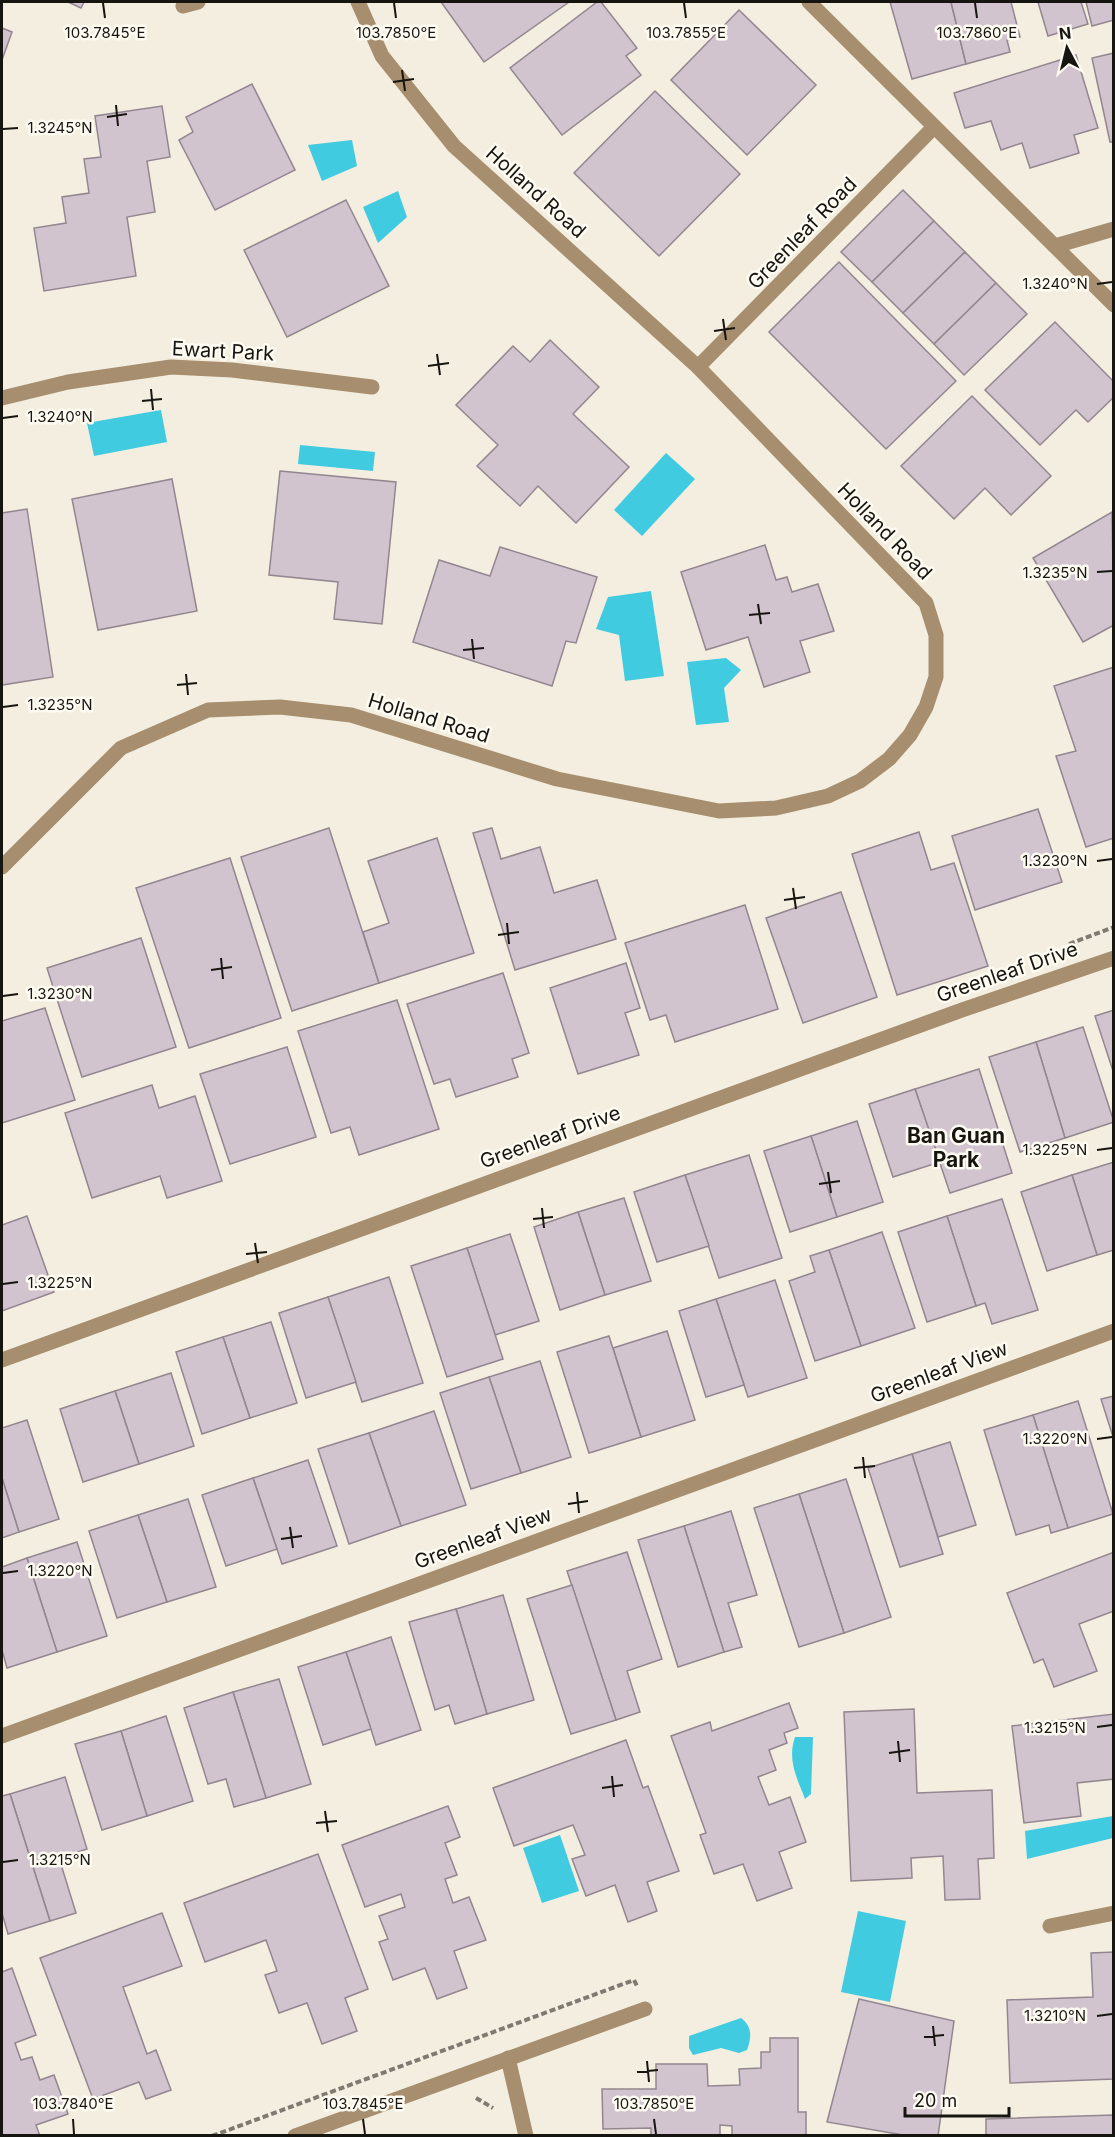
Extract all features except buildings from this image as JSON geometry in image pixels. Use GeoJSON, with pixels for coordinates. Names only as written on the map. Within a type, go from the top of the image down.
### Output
{"type":"FeatureCollection","features":[{"type":"Feature","properties":{"kind":"street"},"geometry":{"type":"LineString","coordinates":[[183,6],[198,2]]}},
{"type":"Feature","properties":{"kind":"street","name":"Holland Road"},"geometry":{"type":"LineString","coordinates":[[2,867],[122,748],[163,728],[208,711],[280,707],[351,716],[556,779],[719,811],[776,808],[828,796],[860,781],[889,759],[910,735],[926,707],[936,677],[936,635],[926,603],[698,367],[454,146],[382,56],[358,2]]}},
{"type":"Feature","properties":{"kind":"street"},"geometry":{"type":"LineString","coordinates":[[809,2],[1113,305]]}},
{"type":"Feature","properties":{"kind":"street","name":"Greenleaf Road"},"geometry":{"type":"LineString","coordinates":[[698,367],[934,127]]}},
{"type":"Feature","properties":{"kind":"street"},"geometry":{"type":"LineString","coordinates":[[1055,246],[1113,229]]}},
{"type":"Feature","properties":{"kind":"street","name":"Ewart Park"},"geometry":{"type":"LineString","coordinates":[[2,398],[69,382],[171,367],[232,370],[372,387]]}},
{"type":"Feature","properties":{"kind":"street","name":"Greenleaf Drive"},"geometry":{"type":"LineString","coordinates":[[2,1360],[883,1038],[1113,958]]}},
{"type":"Feature","properties":{"kind":"street","name":"Greenleaf View"},"geometry":{"type":"LineString","coordinates":[[2,1736],[1113,1331]]}},
{"type":"Feature","properties":{"kind":"street"},"geometry":{"type":"LineString","coordinates":[[1050,1926],[1113,1913]]}},
{"type":"Feature","properties":{"kind":"street"},"geometry":{"type":"LineString","coordinates":[[295,2136],[645,2009]]}},
{"type":"Feature","properties":{"kind":"street"},"geometry":{"type":"LineString","coordinates":[[508,2058],[526,2136]]}},
{"type":"Feature","properties":{"kind":"path"},"geometry":{"type":"LineString","coordinates":[[212,2136],[634,1980],[645,2009]]}},
{"type":"Feature","properties":{"kind":"path"},"geometry":{"type":"LineString","coordinates":[[473,2096],[492,2108],[495,2117]]}},
{"type":"Feature","properties":{"kind":"water"},"geometry":{"type":"Polygon","coordinates":[[[352,140],[357,166],[322,181],[308,145],[352,140]]]}},
{"type":"Feature","properties":{"kind":"water"},"geometry":{"type":"Polygon","coordinates":[[[398,191],[407,217],[378,243],[363,207],[398,191]]]}},
{"type":"Feature","properties":{"kind":"water"},"geometry":{"type":"Polygon","coordinates":[[[161,410],[167,442],[94,456],[87,423],[161,410]]]}},
{"type":"Feature","properties":{"kind":"water"},"geometry":{"type":"Polygon","coordinates":[[[300,445],[375,452],[373,471],[298,464],[300,445]]]}},
{"type":"Feature","properties":{"kind":"water"},"geometry":{"type":"Polygon","coordinates":[[[666,453],[695,479],[642,536],[614,510],[666,453]]]}},
{"type":"Feature","properties":{"kind":"water"},"geometry":{"type":"Polygon","coordinates":[[[651,591],[664,676],[625,681],[619,635],[596,629],[608,597],[651,591]]]}},
{"type":"Feature","properties":{"kind":"water"},"geometry":{"type":"Polygon","coordinates":[[[726,658],[741,670],[724,688],[729,722],[696,725],[687,662],[726,658]]]}},
{"type":"Feature","properties":{"kind":"water"},"geometry":{"type":"Polygon","coordinates":[[[795,1737],[813,1737],[811,1794],[805,1799],[793,1761],[795,1737]]]}},
{"type":"Feature","properties":{"kind":"water"},"geometry":{"type":"Polygon","coordinates":[[[1113,1816],[1113,1838],[1027,1859],[1025,1831],[1113,1816]]]}},
{"type":"Feature","properties":{"kind":"water"},"geometry":{"type":"Polygon","coordinates":[[[560,1835],[579,1891],[542,1903],[523,1848],[560,1835]]]}},
{"type":"Feature","properties":{"kind":"water"},"geometry":{"type":"Polygon","coordinates":[[[858,1911],[906,1921],[890,2002],[841,1992],[858,1911]]]}},
{"type":"Feature","properties":{"kind":"water"},"geometry":{"type":"Polygon","coordinates":[[[741,2018],[750,2032],[747,2050],[739,2053],[721,2048],[693,2055],[689,2048],[689,2036],[741,2018]]]}},
{"type":"Feature","properties":{"kind":"district","name":"Ban Guan Park"},"geometry":{"type":"Point","coordinates":[956,1147]}}]}
